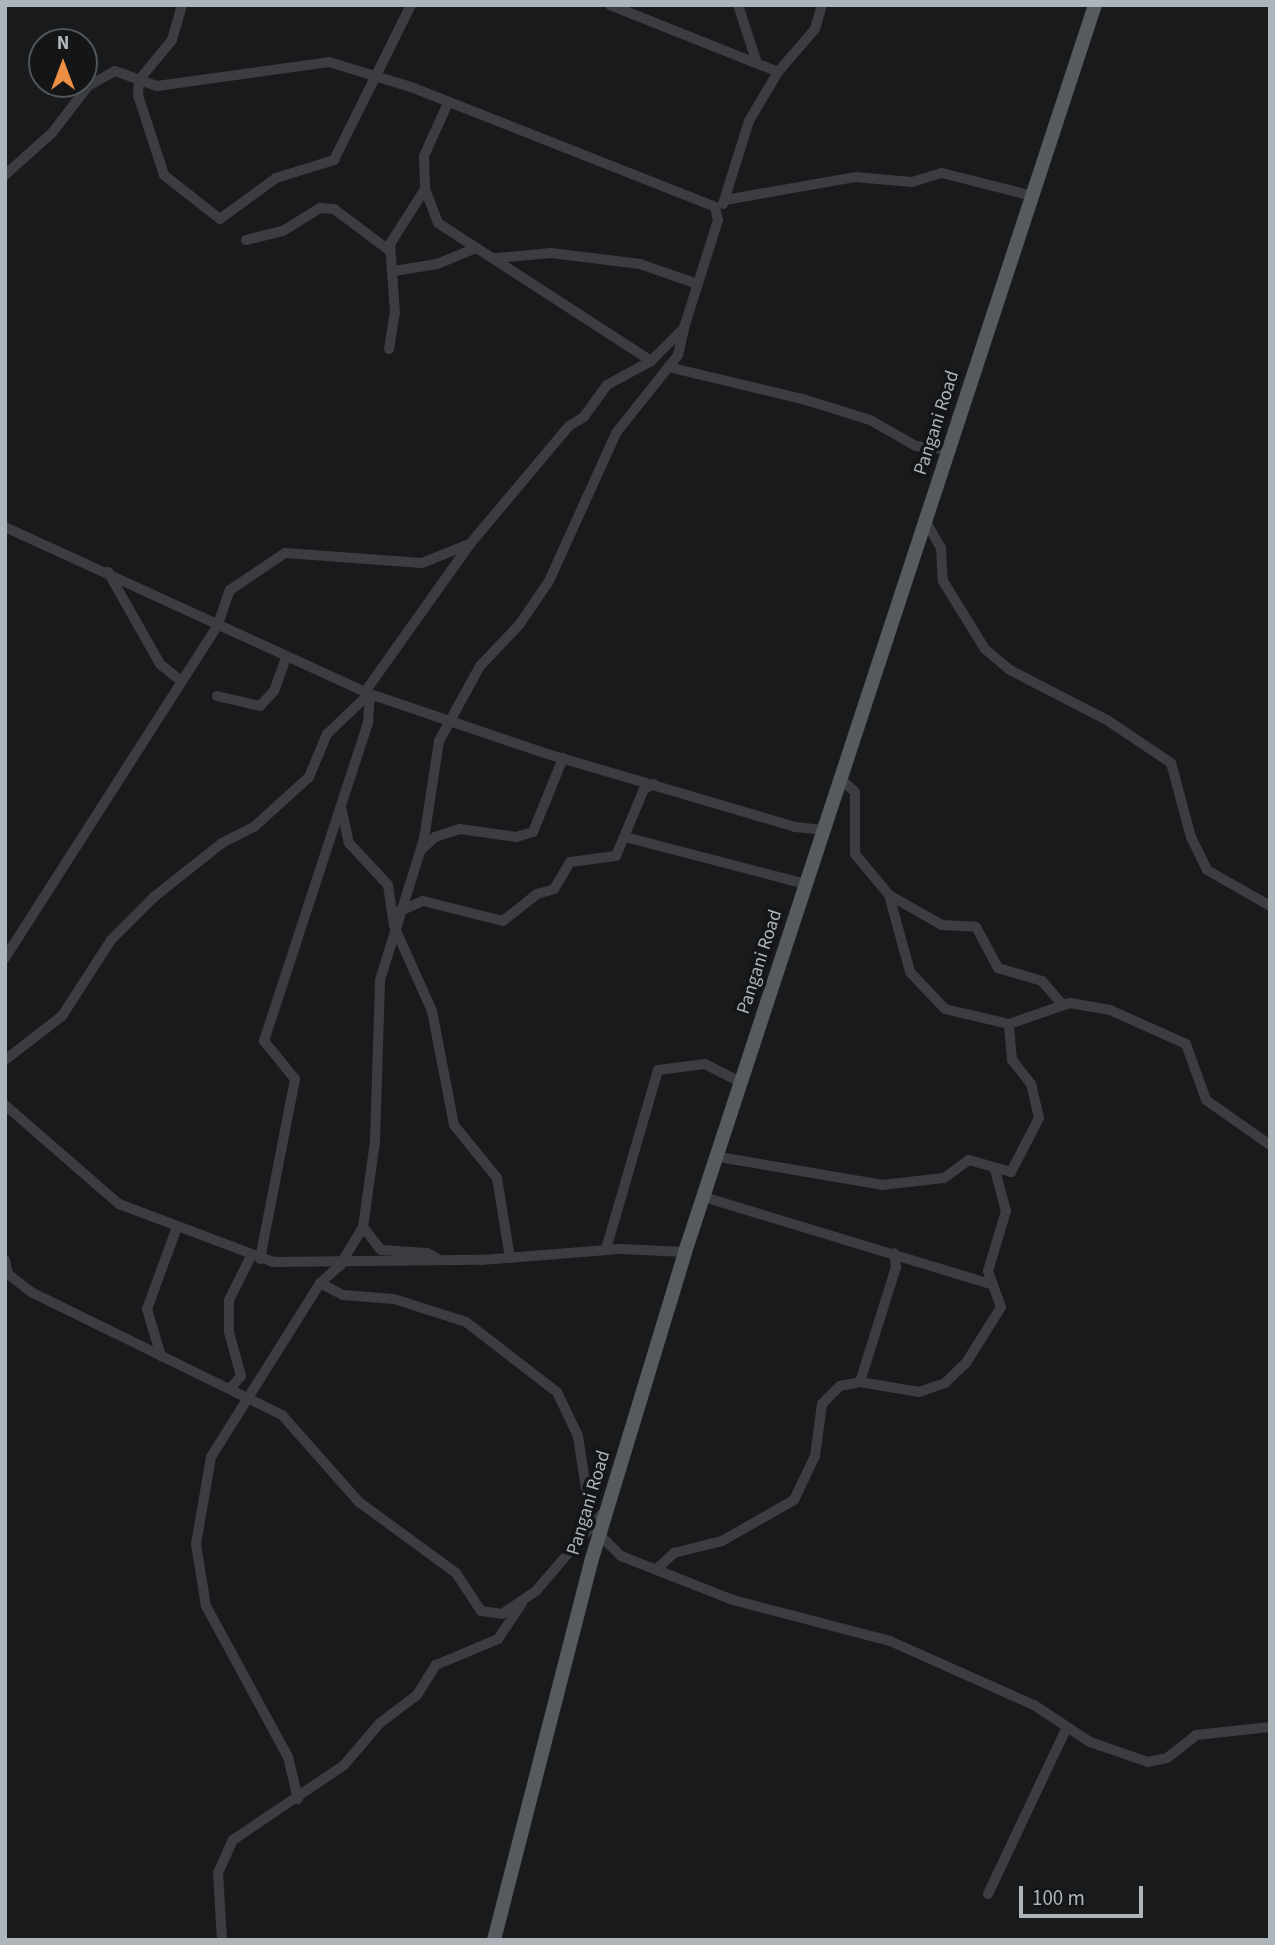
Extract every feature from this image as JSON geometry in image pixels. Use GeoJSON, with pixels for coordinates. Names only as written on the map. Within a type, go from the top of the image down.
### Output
{"type":"FeatureCollection","features":[{"type":"Feature","properties":{"kind":"main road","name":"Pangani Road"},"geometry":{"type":"LineString","coordinates":[[494,1940],[596,1532],[608,1505],[685,1252],[719,1157],[740,1082],[1095,5]]}},
{"type":"Feature","properties":{"kind":"street"},"geometry":{"type":"LineString","coordinates":[[139,80],[172,40],[182,5]]}},
{"type":"Feature","properties":{"kind":"street"},"geometry":{"type":"LineString","coordinates":[[139,80],[164,175],[220,219],[276,178],[334,160],[357,124],[372,74],[385,60],[411,5]]}},
{"type":"Feature","properties":{"kind":"street"},"geometry":{"type":"LineString","coordinates":[[610,5],[778,72]]}},
{"type":"Feature","properties":{"kind":"street"},"geometry":{"type":"LineString","coordinates":[[738,5],[757,63]]}},
{"type":"Feature","properties":{"kind":"street"},"geometry":{"type":"LineString","coordinates":[[298,1799],[288,1757],[211,1616],[197,1572],[207,1468],[244,1396],[320,1283],[341,1265],[363,1227],[375,1142],[379,991],[398,912],[421,850],[435,754],[453,725],[480,666],[519,625],[549,580],[616,433],[668,367],[684,342],[684,328],[695,283],[725,200],[749,121],[778,72],[815,29],[822,5]]}},
{"type":"Feature","properties":{"kind":"street"},"geometry":{"type":"LineString","coordinates":[[5,175],[52,133],[88,86],[115,71],[157,86],[301,62],[372,74],[447,105],[704,199],[715,207],[718,220]]}},
{"type":"Feature","properties":{"kind":"street"},"geometry":{"type":"LineString","coordinates":[[389,349],[394,271],[390,251],[425,189],[431,131],[447,105]]}},
{"type":"Feature","properties":{"kind":"street"},"geometry":{"type":"LineString","coordinates":[[725,200],[855,177],[912,182],[942,173],[1033,196]]}},
{"type":"Feature","properties":{"kind":"street"},"geometry":{"type":"LineString","coordinates":[[425,189],[438,223],[475,248],[496,258],[651,361]]}},
{"type":"Feature","properties":{"kind":"street"},"geometry":{"type":"LineString","coordinates":[[246,240],[282,231],[320,208],[334,209],[390,251]]}},
{"type":"Feature","properties":{"kind":"street"},"geometry":{"type":"LineString","coordinates":[[394,271],[437,264],[475,248]]}},
{"type":"Feature","properties":{"kind":"street"},"geometry":{"type":"LineString","coordinates":[[496,258],[551,253],[640,264],[695,283]]}},
{"type":"Feature","properties":{"kind":"street"},"geometry":{"type":"LineString","coordinates":[[5,1060],[62,1016],[111,940],[149,901],[222,843],[254,827],[309,777],[327,734],[368,694],[470,544],[607,385],[651,361],[684,328]]}},
{"type":"Feature","properties":{"kind":"street"},"geometry":{"type":"LineString","coordinates":[[668,367],[806,400],[870,420],[916,446],[949,450]]}},
{"type":"Feature","properties":{"kind":"street"},"geometry":{"type":"LineString","coordinates":[[926,522],[941,548],[943,581],[985,649],[1010,670],[1107,720],[1171,763],[1191,837],[1207,870],[1270,906]]}},
{"type":"Feature","properties":{"kind":"street"},"geometry":{"type":"LineString","coordinates":[[5,527],[108,572],[217,627],[368,694],[453,725],[563,758],[825,830]]}},
{"type":"Feature","properties":{"kind":"street"},"geometry":{"type":"LineString","coordinates":[[5,958],[180,680],[217,627],[230,590],[285,553],[422,563],[470,544]]}},
{"type":"Feature","properties":{"kind":"street"},"geometry":{"type":"LineString","coordinates":[[108,572],[160,664],[180,680]]}},
{"type":"Feature","properties":{"kind":"street"},"geometry":{"type":"LineString","coordinates":[[216,696],[260,706],[274,691],[286,658]]}},
{"type":"Feature","properties":{"kind":"street"},"geometry":{"type":"LineString","coordinates":[[230,1389],[241,1376],[229,1332],[229,1300],[255,1258],[295,1079],[264,1041],[341,808],[368,694]]}},
{"type":"Feature","properties":{"kind":"street"},"geometry":{"type":"LineString","coordinates":[[421,850],[460,829],[516,837],[533,832],[563,758]]}},
{"type":"Feature","properties":{"kind":"street"},"geometry":{"type":"LineString","coordinates":[[841,779],[855,792],[855,853],[888,895],[916,981],[945,1009],[1009,1024],[1062,1004],[1097,1006],[1186,1044],[1206,1100],[1270,1145]]}},
{"type":"Feature","properties":{"kind":"street"},"geometry":{"type":"LineString","coordinates":[[398,912],[423,901],[503,921],[537,894],[554,889],[570,862],[612,858],[625,837],[644,789],[654,784]]}},
{"type":"Feature","properties":{"kind":"street"},"geometry":{"type":"LineString","coordinates":[[341,808],[349,842],[388,886],[394,926],[432,1012],[454,1125],[497,1178],[510,1258]]}},
{"type":"Feature","properties":{"kind":"street"},"geometry":{"type":"LineString","coordinates":[[625,837],[806,884]]}},
{"type":"Feature","properties":{"kind":"street"},"geometry":{"type":"LineString","coordinates":[[888,895],[942,925],[976,927],[998,968],[1042,981],[1062,1004]]}},
{"type":"Feature","properties":{"kind":"street"},"geometry":{"type":"LineString","coordinates":[[719,1157],[882,1185],[944,1178],[970,1160],[995,1170],[1011,1172],[1039,1118],[1031,1084],[1012,1060],[1009,1024]]}},
{"type":"Feature","properties":{"kind":"street"},"geometry":{"type":"LineString","coordinates":[[606,1249],[658,1070],[705,1064],[740,1082]]}},
{"type":"Feature","properties":{"kind":"street"},"geometry":{"type":"LineString","coordinates":[[5,1105],[119,1205],[255,1258],[341,1265],[510,1258],[606,1249],[685,1252]]}},
{"type":"Feature","properties":{"kind":"street"},"geometry":{"type":"LineString","coordinates":[[659,1567],[674,1553],[722,1541],[794,1500],[815,1456],[822,1404],[840,1385],[860,1382],[919,1392],[955,1375],[1002,1307],[993,1285],[990,1256],[1006,1207],[995,1170]]}},
{"type":"Feature","properties":{"kind":"street"},"geometry":{"type":"LineString","coordinates":[[704,1197],[894,1252],[993,1285]]}},
{"type":"Feature","properties":{"kind":"street"},"geometry":{"type":"LineString","coordinates":[[161,1356],[147,1309],[177,1227]]}},
{"type":"Feature","properties":{"kind":"street"},"geometry":{"type":"LineString","coordinates":[[363,1227],[381,1250],[428,1252],[442,1261]]}},
{"type":"Feature","properties":{"kind":"street"},"geometry":{"type":"LineString","coordinates":[[860,1382],[896,1267],[894,1252]]}},
{"type":"Feature","properties":{"kind":"street"},"geometry":{"type":"LineString","coordinates":[[5,1261],[8,1274],[27,1289],[282,1415],[359,1502],[451,1569],[474,1607],[496,1615],[524,1600]]}},
{"type":"Feature","properties":{"kind":"street"},"geometry":{"type":"LineString","coordinates":[[320,1283],[474,1325],[556,1392],[578,1436],[596,1532],[621,1556],[659,1567],[733,1600],[890,1641],[924,1661],[1034,1704],[1066,1729],[1148,1762],[1163,1761],[1204,1732],[1270,1727]]}},
{"type":"Feature","properties":{"kind":"street"},"geometry":{"type":"LineString","coordinates":[[222,1940],[216,1896],[226,1849],[242,1832],[298,1799],[417,1695],[436,1665],[498,1639],[524,1600],[596,1532]]}},
{"type":"Feature","properties":{"kind":"street"},"geometry":{"type":"LineString","coordinates":[[988,1894],[1066,1729]]}}]}
